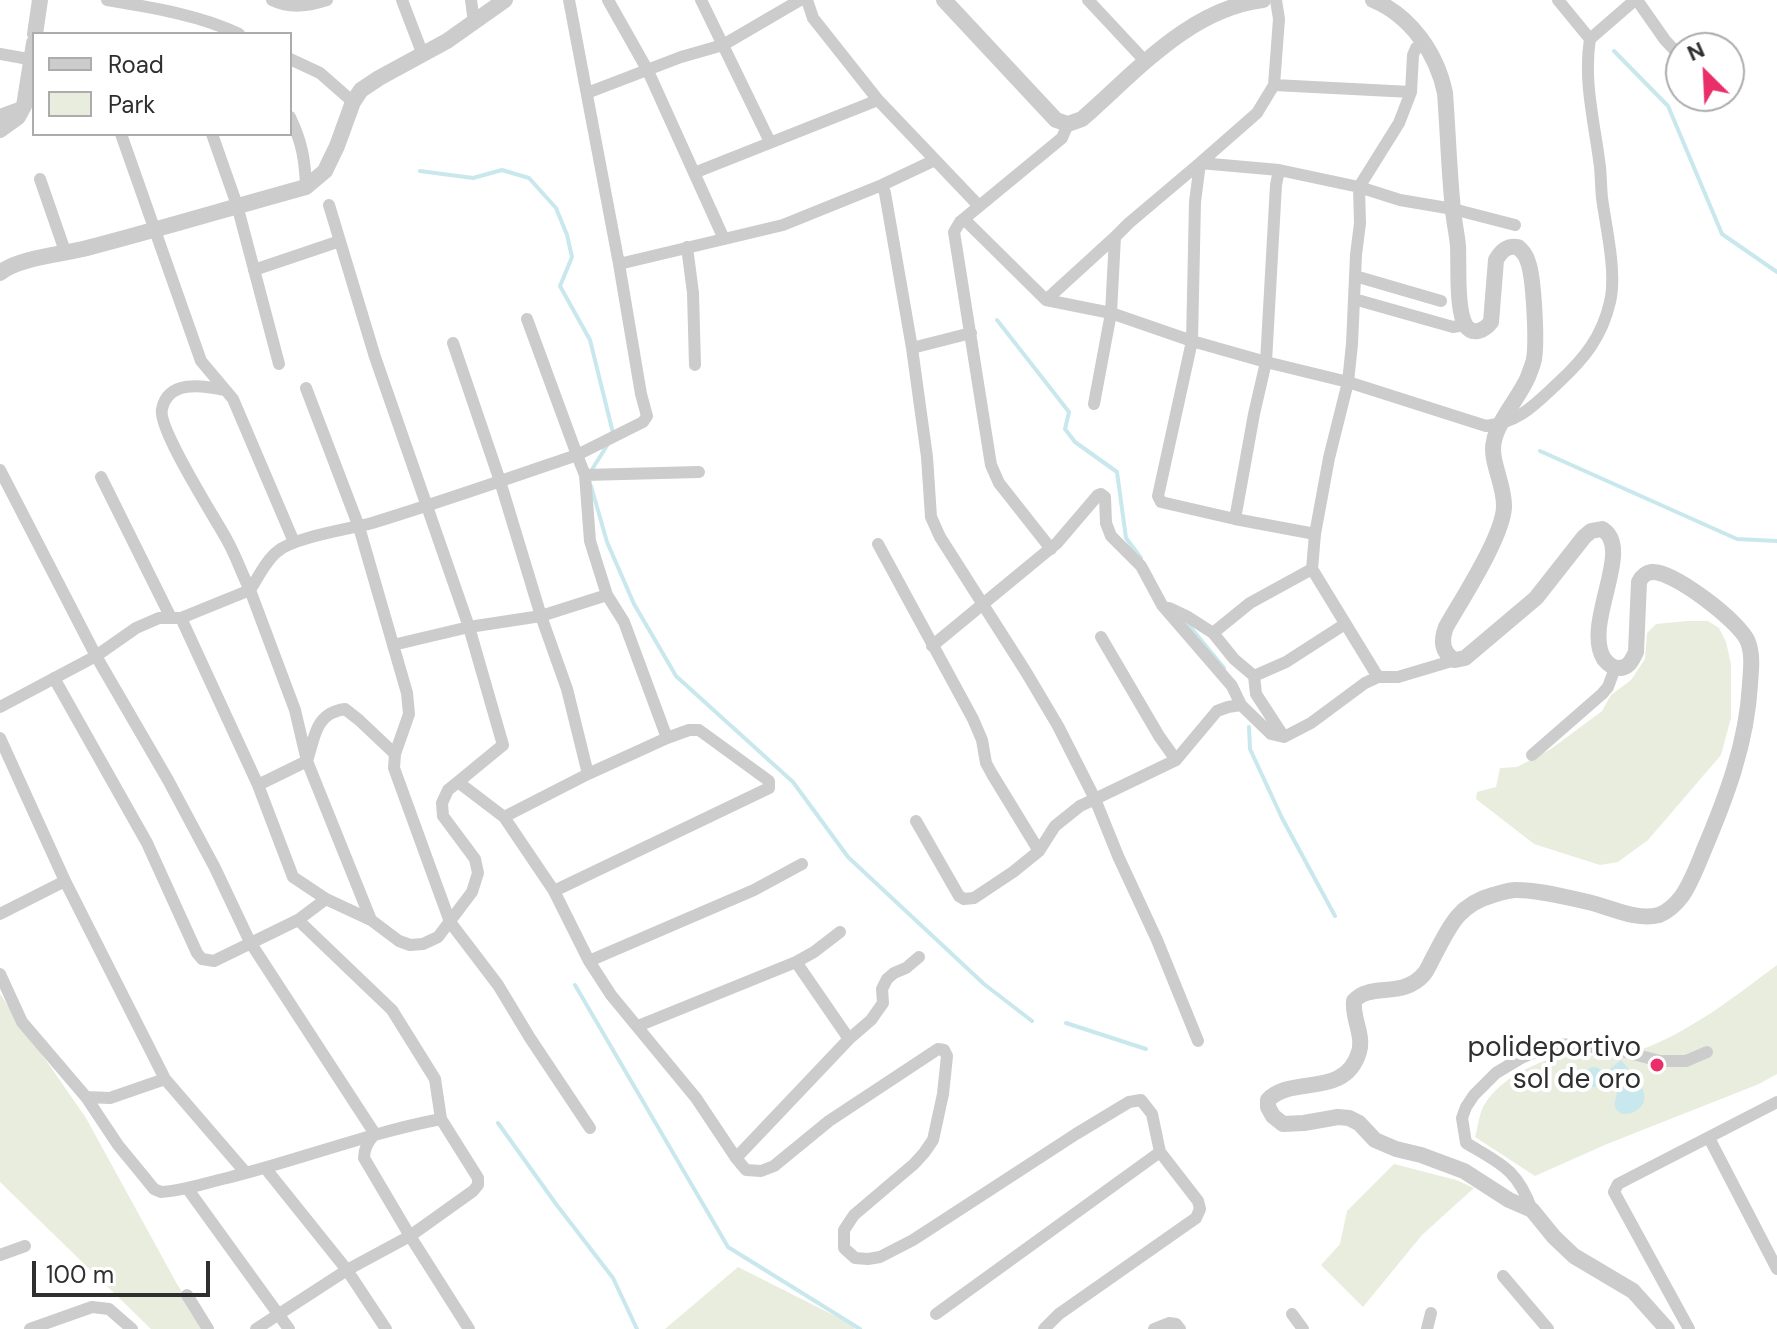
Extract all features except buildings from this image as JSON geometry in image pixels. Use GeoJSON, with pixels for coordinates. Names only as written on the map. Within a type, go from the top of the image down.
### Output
{"type":"FeatureCollection","features":[{"type":"Feature","properties":{"kind":"street"},"geometry":{"type":"LineString","coordinates":[[35,32],[40,0]]}},
{"type":"Feature","properties":{"kind":"street"},"geometry":{"type":"LineString","coordinates":[[107,0],[188,17],[235,32]]}},
{"type":"Feature","properties":{"kind":"street"},"geometry":{"type":"LineString","coordinates":[[272,0],[297,7],[327,0]]}},
{"type":"Feature","properties":{"kind":"street"},"geometry":{"type":"LineString","coordinates":[[402,0],[423,55]]}},
{"type":"Feature","properties":{"kind":"street"},"geometry":{"type":"LineString","coordinates":[[471,0],[474,23]]}},
{"type":"Feature","properties":{"kind":"street"},"geometry":{"type":"LineString","coordinates":[[0,273],[18,262],[66,254],[306,187],[325,171],[353,102],[361,90],[423,55],[505,0]]}},
{"type":"Feature","properties":{"kind":"street"},"geometry":{"type":"LineString","coordinates":[[0,707],[96,656],[136,628],[159,618],[176,618],[250,590],[279,550],[294,542],[428,506],[577,455],[643,422],[647,416],[569,0]]}},
{"type":"Feature","properties":{"kind":"street"},"geometry":{"type":"LineString","coordinates":[[608,0],[648,71],[724,239]]}},
{"type":"Feature","properties":{"kind":"street"},"geometry":{"type":"LineString","coordinates":[[701,0],[770,142]]}},
{"type":"Feature","properties":{"kind":"street"},"geometry":{"type":"LineString","coordinates":[[587,93],[681,57],[723,45],[800,0]]}},
{"type":"Feature","properties":{"kind":"street"},"geometry":{"type":"LineString","coordinates":[[807,0],[813,18],[878,100],[979,206]]}},
{"type":"Feature","properties":{"kind":"street"},"geometry":{"type":"LineString","coordinates":[[944,0],[1056,120],[1068,124],[1082,119],[1187,28],[1229,4],[1263,0]]}},
{"type":"Feature","properties":{"kind":"street"},"geometry":{"type":"LineString","coordinates":[[1088,0],[1146,62]]}},
{"type":"Feature","properties":{"kind":"street"},"geometry":{"type":"LineString","coordinates":[[1046,300],[1129,223],[1257,113],[1274,85],[1279,19],[1276,0]]}},
{"type":"Feature","properties":{"kind":"street"},"geometry":{"type":"LineString","coordinates":[[1373,0],[1402,18],[1425,44],[1441,76],[1465,325],[1478,331],[1487,328],[1491,322],[1496,260],[1500,252],[1518,247],[1525,253],[1529,264],[1534,357],[1530,373],[1494,440],[1493,451],[1504,494],[1504,511],[1498,533],[1443,637],[1446,653],[1455,660]]}},
{"type":"Feature","properties":{"kind":"street"},"geometry":{"type":"LineString","coordinates":[[1558,0],[1590,39]]}},
{"type":"Feature","properties":{"kind":"street"},"geometry":{"type":"LineString","coordinates":[[964,219],[1046,300],[1111,313],[1192,341],[1348,382],[1486,426],[1501,425],[1528,411],[1584,358],[1601,328],[1610,301],[1613,284],[1608,231],[1587,60],[1590,39],[1636,0],[1665,40]]}},
{"type":"Feature","properties":{"kind":"street"},"geometry":{"type":"LineString","coordinates":[[1378,677],[1312,569],[1329,458],[1348,382],[1360,223],[1359,187],[1399,123],[1411,92],[1413,55],[1416,48],[1425,44]]}},
{"type":"Feature","properties":{"kind":"street"},"geometry":{"type":"LineString","coordinates":[[0,54],[32,54]]}},
{"type":"Feature","properties":{"kind":"street"},"geometry":{"type":"LineString","coordinates":[[0,130],[18,117],[24,106],[32,60]]}},
{"type":"Feature","properties":{"kind":"street"},"geometry":{"type":"LineString","coordinates":[[292,60],[320,73],[353,102]]}},
{"type":"Feature","properties":{"kind":"street"},"geometry":{"type":"LineString","coordinates":[[1274,85],[1411,92]]}},
{"type":"Feature","properties":{"kind":"street"},"geometry":{"type":"LineString","coordinates":[[694,173],[878,100]]}},
{"type":"Feature","properties":{"kind":"street"},"geometry":{"type":"LineString","coordinates":[[0,115],[24,106]]}},
{"type":"Feature","properties":{"kind":"street"},"geometry":{"type":"LineString","coordinates":[[292,122],[301,142],[306,187]]}},
{"type":"Feature","properties":{"kind":"street"},"geometry":{"type":"LineString","coordinates":[[1051,549],[999,483],[991,465],[954,232],[960,222],[1062,138],[1068,124]]}},
{"type":"Feature","properties":{"kind":"street"},"geometry":{"type":"LineString","coordinates":[[122,136],[201,361],[233,399],[294,542]]}},
{"type":"Feature","properties":{"kind":"street"},"geometry":{"type":"LineString","coordinates":[[213,136],[237,205],[279,364]]}},
{"type":"Feature","properties":{"kind":"street"},"geometry":{"type":"LineString","coordinates":[[619,264],[783,225],[935,160]]}},
{"type":"Feature","properties":{"kind":"street"},"geometry":{"type":"LineString","coordinates":[[1200,163],[1279,170],[1515,225]]}},
{"type":"Feature","properties":{"kind":"street"},"geometry":{"type":"LineString","coordinates":[[1200,163],[1195,202],[1192,341],[1158,496],[1161,502],[1315,534]]}},
{"type":"Feature","properties":{"kind":"street"},"geometry":{"type":"LineString","coordinates":[[1235,519],[1266,362],[1279,170]]}},
{"type":"Feature","properties":{"kind":"street"},"geometry":{"type":"LineString","coordinates":[[40,179],[66,254]]}},
{"type":"Feature","properties":{"kind":"street"},"geometry":{"type":"LineString","coordinates":[[882,185],[912,348],[927,457],[931,517],[940,537],[1050,713],[1095,799],[1198,1041]]}},
{"type":"Feature","properties":{"kind":"street"},"geometry":{"type":"LineString","coordinates":[[101,477],[176,618],[258,785],[293,877],[326,899],[371,920],[399,941],[410,945],[423,944],[438,937],[472,892],[478,873],[475,859],[443,816],[442,803],[448,790],[503,745],[469,627],[375,357],[329,205]]}},
{"type":"Feature","properties":{"kind":"street"},"geometry":{"type":"LineString","coordinates":[[1094,404],[1111,313],[1115,237]]}},
{"type":"Feature","properties":{"kind":"street"},"geometry":{"type":"LineString","coordinates":[[254,270],[340,241]]}},
{"type":"Feature","properties":{"kind":"street"},"geometry":{"type":"LineString","coordinates":[[687,247],[693,293],[695,365]]}},
{"type":"Feature","properties":{"kind":"street"},"geometry":{"type":"LineString","coordinates":[[1355,276],[1441,301]]}},
{"type":"Feature","properties":{"kind":"street"},"geometry":{"type":"LineString","coordinates":[[1354,299],[1453,327],[1465,325]]}},
{"type":"Feature","properties":{"kind":"street"},"geometry":{"type":"LineString","coordinates":[[527,319],[585,475],[590,541],[607,595],[624,622],[667,738]]}},
{"type":"Feature","properties":{"kind":"street"},"geometry":{"type":"LineString","coordinates":[[912,348],[971,333]]}},
{"type":"Feature","properties":{"kind":"street"},"geometry":{"type":"LineString","coordinates":[[453,343],[567,689],[588,774]]}},
{"type":"Feature","properties":{"kind":"street"},"geometry":{"type":"LineString","coordinates":[[224,390],[191,385],[178,389],[167,399],[162,409],[162,419],[169,438],[229,544],[250,590],[295,710],[307,761],[371,920]]}},
{"type":"Feature","properties":{"kind":"street"},"geometry":{"type":"LineString","coordinates":[[306,388],[359,527],[407,693],[409,714],[395,754],[394,768],[450,922],[498,985],[590,1128]]}},
{"type":"Feature","properties":{"kind":"street"},"geometry":{"type":"LineString","coordinates":[[0,470],[96,656],[215,868],[250,942],[375,1134]]}},
{"type":"Feature","properties":{"kind":"street"},"geometry":{"type":"LineString","coordinates":[[585,475],[699,472]]}},
{"type":"Feature","properties":{"kind":"street"},"geometry":{"type":"LineString","coordinates":[[932,646],[1051,549],[1098,495],[1103,494],[1106,523],[1111,536],[1141,566],[1162,605],[1232,686],[1241,705],[1271,734],[1284,737],[1311,723],[1365,683],[1378,677],[1398,677],[1465,658],[1536,598],[1591,531],[1602,529],[1609,534],[1613,544],[1598,622],[1601,654],[1607,663],[1615,668],[1631,663],[1636,652],[1639,582],[1649,572],[1667,575],[1702,597],[1741,628],[1751,661],[1742,745],[1699,863],[1684,894],[1673,907],[1659,915],[1642,916],[1531,891],[1513,889],[1483,898],[1463,909],[1448,927],[1425,973],[1416,981],[1402,988],[1358,995],[1354,1001],[1360,1049],[1354,1064],[1339,1078],[1310,1087],[1275,1092],[1268,1100],[1273,1116],[1283,1124],[1349,1118],[1359,1123],[1375,1140],[1464,1171],[1509,1200],[1532,1210]]}},
{"type":"Feature","properties":{"kind":"street"},"geometry":{"type":"LineString","coordinates":[[878,544],[973,719],[982,740],[986,763],[1039,851]]}},
{"type":"Feature","properties":{"kind":"street"},"geometry":{"type":"LineString","coordinates":[[1213,633],[1250,603],[1312,569]]}},
{"type":"Feature","properties":{"kind":"street"},"geometry":{"type":"LineString","coordinates":[[393,645],[469,627],[541,616],[607,595]]}},
{"type":"Feature","properties":{"kind":"street"},"geometry":{"type":"LineString","coordinates":[[1162,605],[1213,633],[1234,659],[1254,676],[1256,694],[1284,737]]}},
{"type":"Feature","properties":{"kind":"street"},"geometry":{"type":"LineString","coordinates":[[1254,676],[1286,662],[1345,624]]}},
{"type":"Feature","properties":{"kind":"street"},"geometry":{"type":"LineString","coordinates":[[1101,637],[1176,760]]}},
{"type":"Feature","properties":{"kind":"street"},"geometry":{"type":"LineString","coordinates":[[1532,755],[1602,694],[1615,668]]}},
{"type":"Feature","properties":{"kind":"street"},"geometry":{"type":"LineString","coordinates":[[54,678],[147,843],[202,959],[214,961],[298,920],[326,899]]}},
{"type":"Feature","properties":{"kind":"street"},"geometry":{"type":"LineString","coordinates":[[916,821],[959,896],[974,898],[1039,851],[1055,826],[1080,806],[1176,760],[1217,711],[1241,705]]}},
{"type":"Feature","properties":{"kind":"street"},"geometry":{"type":"LineString","coordinates":[[258,785],[307,761],[320,721],[333,711],[345,709],[395,754]]}},
{"type":"Feature","properties":{"kind":"street"},"geometry":{"type":"LineString","coordinates":[[504,817],[588,774],[689,730],[699,730],[769,781],[769,788],[554,891]]}},
{"type":"Feature","properties":{"kind":"street"},"geometry":{"type":"LineString","coordinates":[[0,738],[65,881],[165,1079],[246,1173]]}},
{"type":"Feature","properties":{"kind":"street"},"geometry":{"type":"LineString","coordinates":[[458,782],[504,817],[554,891],[589,961],[611,995],[696,1098],[746,1170],[761,1171],[774,1166],[829,1121],[938,1049],[944,1050],[947,1056],[943,1094],[933,1140],[924,1153],[854,1215],[844,1230],[844,1248],[855,1258],[880,1257],[913,1240],[1129,1102],[1141,1100],[1152,1114],[1160,1152],[1198,1201],[1200,1209],[1196,1218],[1059,1314],[1044,1329]]}},
{"type":"Feature","properties":{"kind":"street"},"geometry":{"type":"LineString","coordinates":[[589,961],[754,890],[802,864]]}},
{"type":"Feature","properties":{"kind":"street"},"geometry":{"type":"LineString","coordinates":[[0,914],[65,881]]}},
{"type":"Feature","properties":{"kind":"street"},"geometry":{"type":"LineString","coordinates":[[256,1329],[347,1270],[410,1236],[478,1185],[478,1178],[441,1119],[435,1079],[392,1010],[298,920]]}},
{"type":"Feature","properties":{"kind":"street"},"geometry":{"type":"LineString","coordinates":[[638,1026],[796,962],[840,932]]}},
{"type":"Feature","properties":{"kind":"street"},"geometry":{"type":"LineString","coordinates":[[736,1158],[849,1039],[871,1020],[883,1003],[882,989],[887,979],[919,957]]}},
{"type":"Feature","properties":{"kind":"street"},"geometry":{"type":"LineString","coordinates":[[796,962],[849,1039]]}},
{"type":"Feature","properties":{"kind":"street"},"geometry":{"type":"LineString","coordinates":[[0,974],[22,1022],[86,1097],[118,1145],[154,1189],[161,1192],[266,1169],[375,1134],[441,1119]]}},
{"type":"Feature","properties":{"kind":"street"},"geometry":{"type":"LineString","coordinates":[[1667,1329],[1633,1291],[1574,1256],[1554,1237],[1532,1210],[1515,1175],[1466,1143],[1462,1118],[1466,1107],[1496,1073],[1521,1058],[1560,1044],[1614,1049],[1660,1061],[1686,1061],[1707,1052]]}},
{"type":"Feature","properties":{"kind":"street"},"geometry":{"type":"LineString","coordinates":[[86,1097],[110,1098],[165,1079]]}},
{"type":"Feature","properties":{"kind":"street"},"geometry":{"type":"LineString","coordinates":[[1689,1329],[1614,1192],[1618,1184],[1777,1102]]}},
{"type":"Feature","properties":{"kind":"street"},"geometry":{"type":"LineString","coordinates":[[375,1134],[369,1140],[364,1158],[469,1329]]}},
{"type":"Feature","properties":{"kind":"street"},"geometry":{"type":"LineString","coordinates":[[1709,1138],[1777,1269]]}},
{"type":"Feature","properties":{"kind":"street"},"geometry":{"type":"LineString","coordinates":[[936,1314],[1160,1152]]}},
{"type":"Feature","properties":{"kind":"street"},"geometry":{"type":"LineString","coordinates":[[266,1169],[347,1270],[386,1329]]}},
{"type":"Feature","properties":{"kind":"street"},"geometry":{"type":"LineString","coordinates":[[187,1188],[289,1329]]}},
{"type":"Feature","properties":{"kind":"street"},"geometry":{"type":"LineString","coordinates":[[0,1255],[25,1246]]}},
{"type":"Feature","properties":{"kind":"street"},"geometry":{"type":"LineString","coordinates":[[1503,1276],[1548,1329]]}},
{"type":"Feature","properties":{"kind":"street"},"geometry":{"type":"LineString","coordinates":[[187,1295],[208,1329]]}},
{"type":"Feature","properties":{"kind":"street"},"geometry":{"type":"LineString","coordinates":[[30,1329],[92,1307],[109,1309],[132,1329]]}},
{"type":"Feature","properties":{"kind":"street"},"geometry":{"type":"LineString","coordinates":[[1427,1329],[1431,1313]]}},
{"type":"Feature","properties":{"kind":"street"},"geometry":{"type":"LineString","coordinates":[[1292,1314],[1303,1329]]}},
{"type":"Feature","properties":{"kind":"street"},"geometry":{"type":"LineString","coordinates":[[1154,1329],[1169,1323],[1176,1324],[1180,1329]]}},
{"type":"Feature","properties":{"kind":"green space"},"geometry":{"type":"Polygon","coordinates":[[[1708,621],[1719,628],[1726,642],[1731,664],[1731,718],[1721,755],[1648,840],[1618,862],[1600,865],[1534,844],[1476,799],[1477,792],[1496,787],[1500,768],[1517,767],[1551,749],[1602,711],[1611,695],[1631,680],[1645,659],[1647,633],[1656,624],[1708,621]]]}},
{"type":"Feature","properties":{"kind":"green space","name":"polideportivo sol de oro"},"geometry":{"type":"Polygon","coordinates":[[[1777,965],[1777,1074],[1535,1176],[1475,1137],[1482,1110],[1490,1096],[1524,1070],[1564,1056],[1606,1056],[1648,1047],[1699,1021],[1777,965]]]}},
{"type":"Feature","properties":{"kind":"green space"},"geometry":{"type":"Polygon","coordinates":[[[0,994],[86,1118],[205,1329],[151,1329],[0,1182],[0,994]]]}},
{"type":"Feature","properties":{"kind":"green space"},"geometry":{"type":"Polygon","coordinates":[[[1394,1164],[1456,1180],[1474,1188],[1422,1235],[1363,1307],[1321,1265],[1340,1244],[1347,1211],[1394,1164]]]}},
{"type":"Feature","properties":{"kind":"green space"},"geometry":{"type":"Polygon","coordinates":[[[738,1267],[857,1327],[665,1329],[738,1267]]]}},
{"type":"Feature","properties":{"kind":"water"},"geometry":{"type":"Polygon","coordinates":[[[1621,1060],[1644,1093],[1641,1107],[1627,1114],[1616,1109],[1617,1091],[1606,1072],[1621,1060]]]}},
{"type":"Feature","properties":{"kind":"water"},"geometry":{"type":"Polygon","coordinates":[[[1594,1067],[1601,1070],[1604,1077],[1601,1084],[1594,1087],[1587,1084],[1584,1077],[1587,1070],[1594,1067]]]}},
{"type":"Feature","properties":{"kind":"waterway"},"geometry":{"type":"LineString","coordinates":[[1614,51],[1668,106],[1722,234],[1777,272]]}},
{"type":"Feature","properties":{"kind":"waterway"},"geometry":{"type":"LineString","coordinates":[[420,171],[473,178],[502,170],[529,178],[556,208],[572,257],[560,286],[590,340],[613,433]]}},
{"type":"Feature","properties":{"kind":"waterway"},"geometry":{"type":"LineString","coordinates":[[997,320],[1069,412],[1065,429],[1075,442],[1117,472],[1126,538],[1141,558]]}},
{"type":"Feature","properties":{"kind":"waterway"},"geometry":{"type":"LineString","coordinates":[[591,471],[608,444]]}},
{"type":"Feature","properties":{"kind":"waterway"},"geometry":{"type":"LineString","coordinates":[[1540,451],[1737,539],[1777,541]]}},
{"type":"Feature","properties":{"kind":"waterway"},"geometry":{"type":"LineString","coordinates":[[591,486],[607,542],[634,604],[676,676],[793,782],[848,857],[984,984],[1032,1021]]}},
{"type":"Feature","properties":{"kind":"waterway"},"geometry":{"type":"LineString","coordinates":[[1187,623],[1224,668]]}},
{"type":"Feature","properties":{"kind":"waterway"},"geometry":{"type":"LineString","coordinates":[[1249,727],[1250,749],[1282,818],[1335,916]]}},
{"type":"Feature","properties":{"kind":"waterway"},"geometry":{"type":"LineString","coordinates":[[575,985],[728,1247],[860,1329]]}},
{"type":"Feature","properties":{"kind":"waterway"},"geometry":{"type":"LineString","coordinates":[[1066,1023],[1146,1049]]}},
{"type":"Feature","properties":{"kind":"waterway"},"geometry":{"type":"LineString","coordinates":[[498,1123],[613,1278],[637,1329]]}},
{"type":"Feature","properties":{"kind":"place","name":"polideportivo sol de oro"},"geometry":{"type":"Point","coordinates":[1657,1065]}}]}
